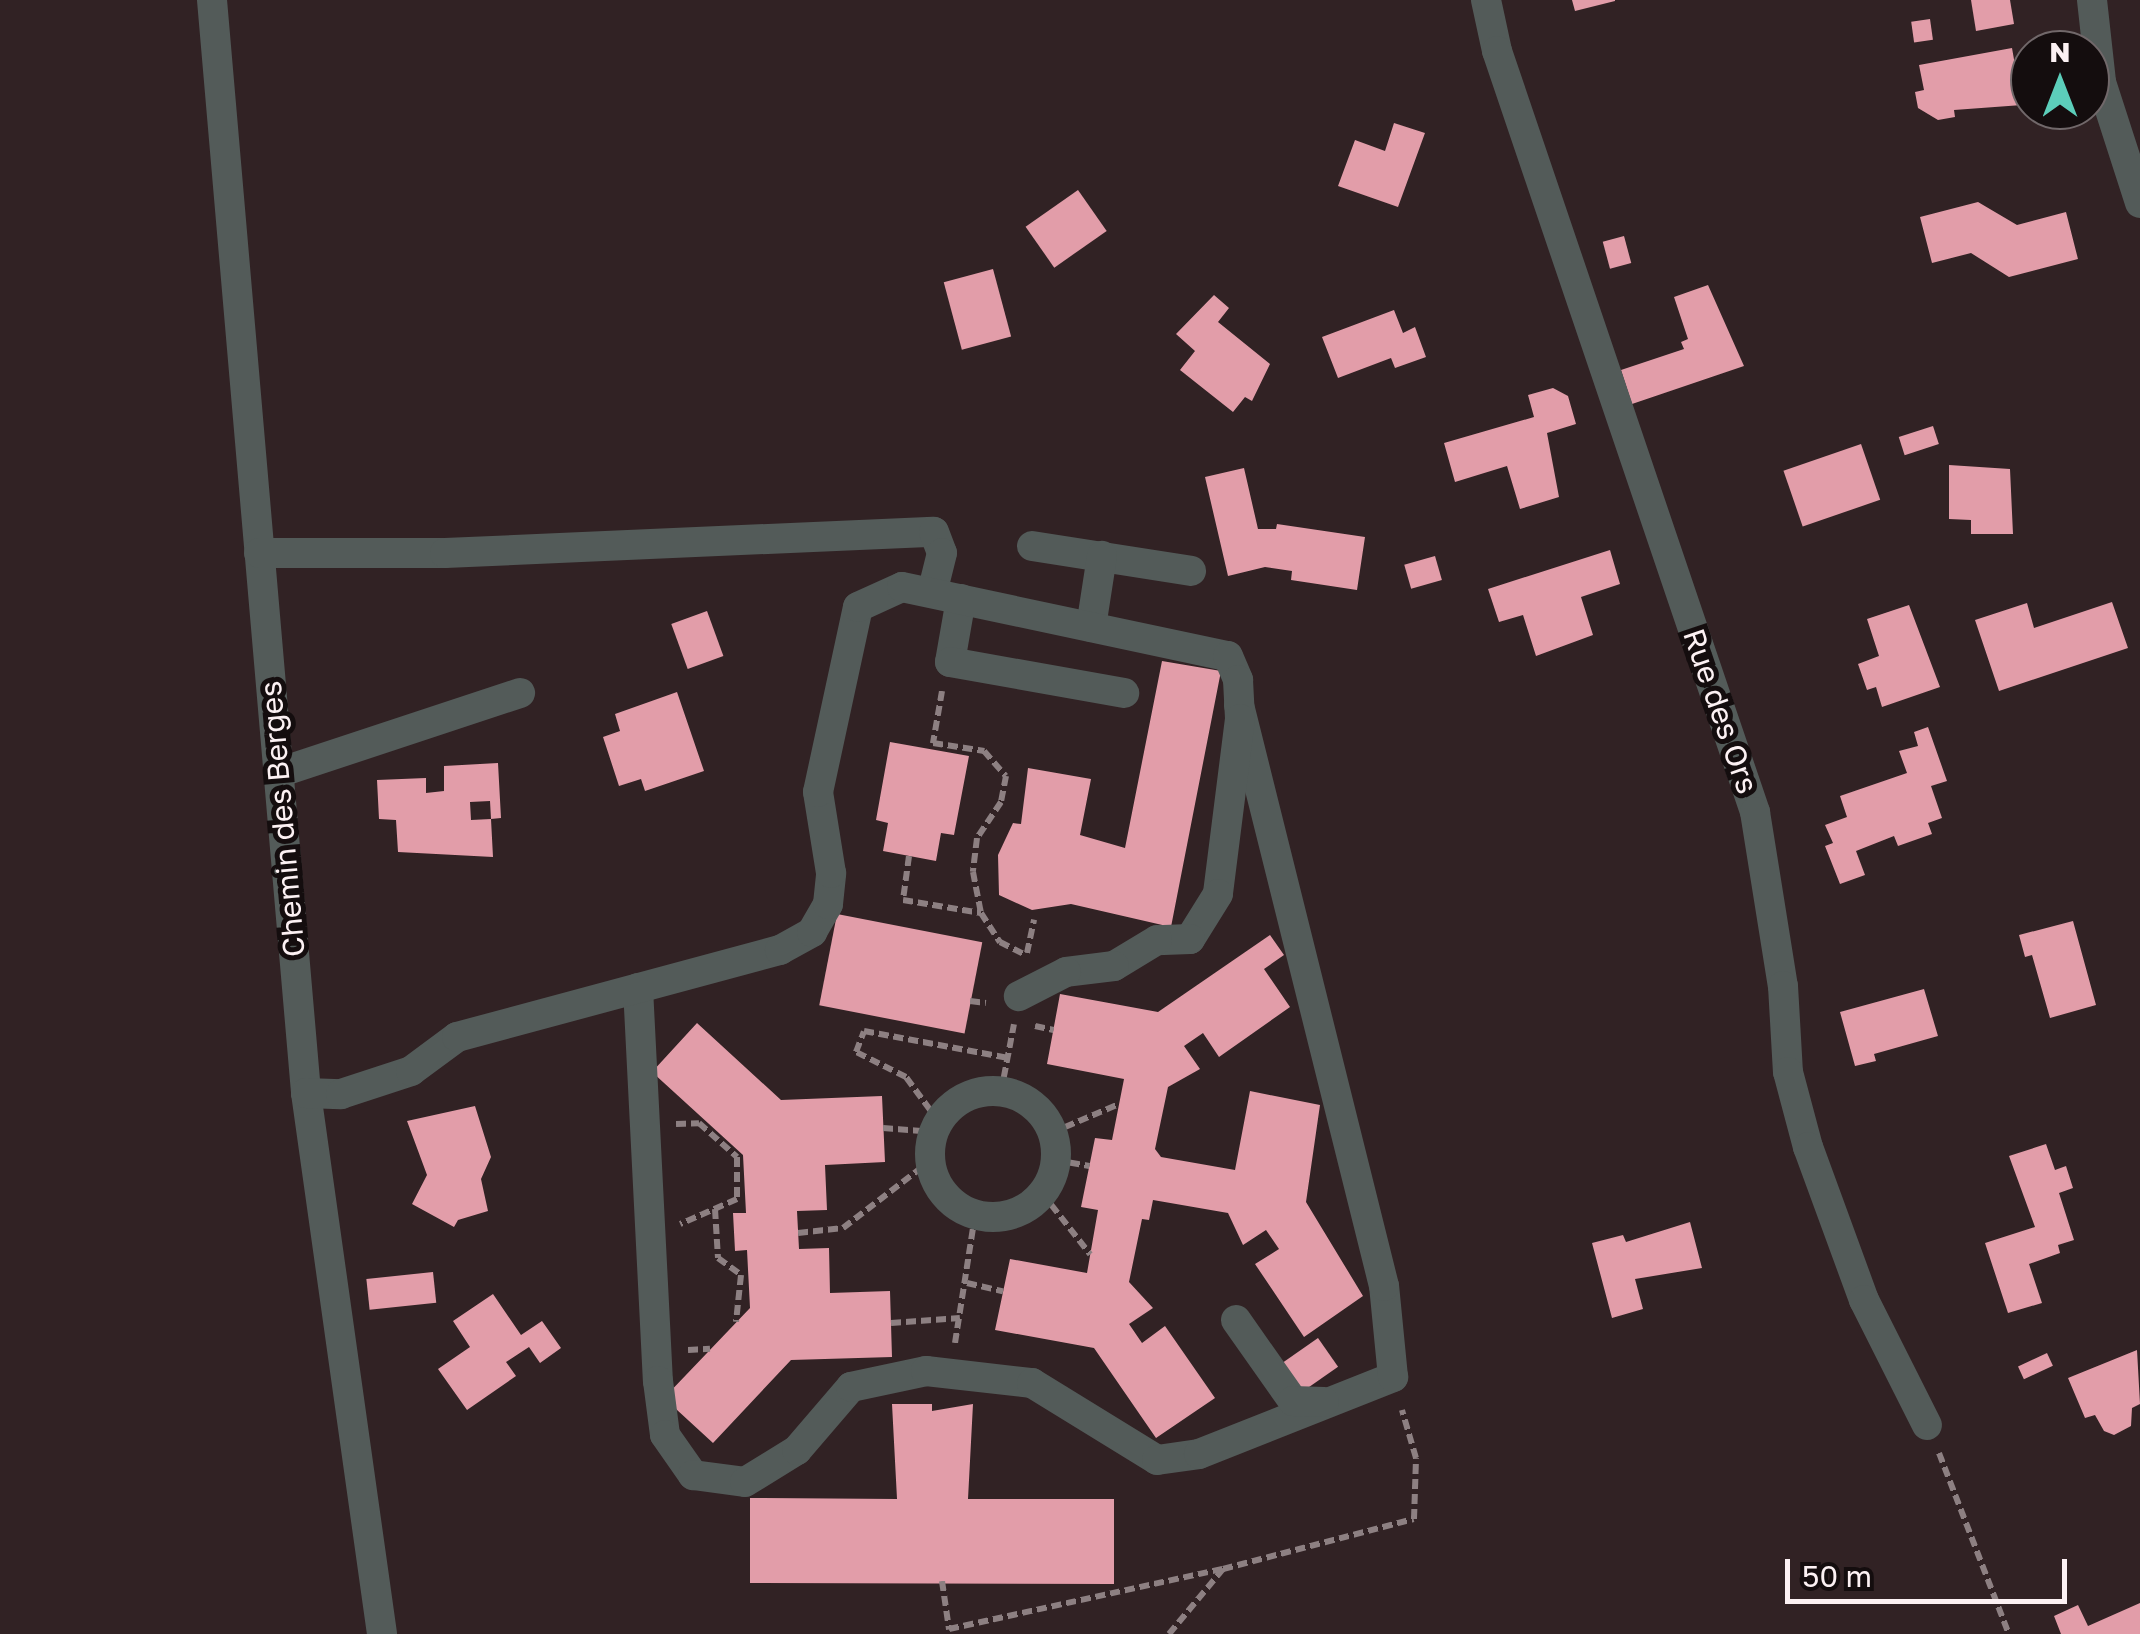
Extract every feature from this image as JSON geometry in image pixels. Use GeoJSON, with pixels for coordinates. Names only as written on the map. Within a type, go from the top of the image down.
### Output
{"type":"FeatureCollection","features":[{"type":"Feature","properties":{"kind":"street","name":"Chemin des Berges"},"geometry":{"type":"LineString","coordinates":[[212,0],[306,1093],[382,1634]]}},
{"type":"Feature","properties":{"kind":"street","name":"Rue des Ors"},"geometry":{"type":"LineString","coordinates":[[1486,0],[1497,51],[1755,812],[1782,986],[1788,1072],[1808,1147],[1864,1300],[1928,1424]]}},
{"type":"Feature","properties":{"kind":"street"},"geometry":{"type":"LineString","coordinates":[[2092,0],[2101,82],[2140,203]]}},
{"type":"Feature","properties":{"kind":"street"},"geometry":{"type":"LineString","coordinates":[[259,552],[445,552],[934,532],[942,553],[950,662],[1124,694]]}},
{"type":"Feature","properties":{"kind":"street"},"geometry":{"type":"LineString","coordinates":[[1032,546],[1190,571]]}},
{"type":"Feature","properties":{"kind":"street"},"geometry":{"type":"LineString","coordinates":[[1091,627],[1102,556]]}},
{"type":"Feature","properties":{"kind":"street"},"geometry":{"type":"LineString","coordinates":[[306,1093],[341,1094],[411,1070],[457,1037],[638,988],[780,950],[812,932],[828,904],[831,872],[818,792],[858,607],[902,586],[1228,656],[1384,1286],[1393,1378],[1200,1454],[1157,1460],[1032,1383],[926,1371],[851,1388],[797,1450],[745,1482],[694,1475],[665,1434],[638,988]]}},
{"type":"Feature","properties":{"kind":"street"},"geometry":{"type":"LineString","coordinates":[[278,772],[520,693]]}},
{"type":"Feature","properties":{"kind":"street"},"geometry":{"type":"LineString","coordinates":[[1019,996],[1066,972],[1114,966],[1157,940],[1190,939],[1218,894],[1239,705]]}},
{"type":"Feature","properties":{"kind":"street"},"geometry":{"type":"LineString","coordinates":[[992,1091],[1026,1101],[1053,1147],[1042,1192],[1010,1214],[975,1214],[945,1195],[934,1138],[958,1101],[992,1091]]}},
{"type":"Feature","properties":{"kind":"street"},"geometry":{"type":"LineString","coordinates":[[1236,1320],[1293,1401],[1324,1402]]}},
{"type":"Feature","properties":{"kind":"path"},"geometry":{"type":"LineString","coordinates":[[950,662],[933,743],[984,751],[1006,776],[1002,802],[978,838],[972,872],[981,914],[1000,942],[1027,956]]}},
{"type":"Feature","properties":{"kind":"path"},"geometry":{"type":"LineString","coordinates":[[909,856],[903,900],[981,914]]}},
{"type":"Feature","properties":{"kind":"path"},"geometry":{"type":"LineString","coordinates":[[934,1138],[906,1077],[856,1052],[864,1031],[1008,1058]]}},
{"type":"Feature","properties":{"kind":"path"},"geometry":{"type":"LineString","coordinates":[[1089,1166],[1053,1147],[1119,1104]]}},
{"type":"Feature","properties":{"kind":"path"},"geometry":{"type":"LineString","coordinates":[[645,1125],[699,1123],[737,1157],[737,1199],[651,1238]]}},
{"type":"Feature","properties":{"kind":"path"},"geometry":{"type":"LineString","coordinates":[[883,1128],[934,1138]]}},
{"type":"Feature","properties":{"kind":"path"},"geometry":{"type":"LineString","coordinates":[[798,1233],[843,1228],[934,1138]]}},
{"type":"Feature","properties":{"kind":"path"},"geometry":{"type":"LineString","coordinates":[[1042,1192],[1090,1254]]}},
{"type":"Feature","properties":{"kind":"path"},"geometry":{"type":"LineString","coordinates":[[715,1209],[718,1258],[741,1275],[736,1322]]}},
{"type":"Feature","properties":{"kind":"path"},"geometry":{"type":"LineString","coordinates":[[950,1374],[975,1214]]}},
{"type":"Feature","properties":{"kind":"path"},"geometry":{"type":"LineString","coordinates":[[967,1283],[1003,1291]]}},
{"type":"Feature","properties":{"kind":"path"},"geometry":{"type":"LineString","coordinates":[[891,1323],[960,1318]]}},
{"type":"Feature","properties":{"kind":"path"},"geometry":{"type":"LineString","coordinates":[[942,1581],[949,1630],[1414,1520],[1416,1458],[1393,1378]]}},
{"type":"Feature","properties":{"kind":"path"},"geometry":{"type":"LineString","coordinates":[[1928,1424],[2008,1634]]}},
{"type":"Feature","properties":{"kind":"path"},"geometry":{"type":"LineString","coordinates":[[1170,1634],[1223,1568]]}},
{"type":"Feature","properties":{"kind":"building"},"geometry":{"type":"Polygon","coordinates":[[[1572,0],[1615,0],[1615,1],[1575,11],[1572,0]]]}},
{"type":"Feature","properties":{"kind":"building"},"geometry":{"type":"Polygon","coordinates":[[[1971,0],[2010,0],[2014,24],[1976,31],[1971,0]]]}},
{"type":"Feature","properties":{"kind":"building"},"geometry":{"type":"Polygon","coordinates":[[[1930,19],[1933,40],[1914,42],[1911,22],[1930,19]]]}},
{"type":"Feature","properties":{"kind":"building"},"geometry":{"type":"Polygon","coordinates":[[[2010,48],[2010,106],[1954,110],[1955,117],[1938,120],[1918,108],[1915,92],[1924,90],[1919,65],[2010,48]]]}},
{"type":"Feature","properties":{"kind":"building"},"geometry":{"type":"Polygon","coordinates":[[[1394,123],[1425,133],[1398,207],[1338,186],[1355,140],[1385,151],[1394,123]]]}},
{"type":"Feature","properties":{"kind":"building"},"geometry":{"type":"Polygon","coordinates":[[[1078,190],[1107,231],[1054,268],[1026,227],[1078,190]]]}},
{"type":"Feature","properties":{"kind":"building"},"geometry":{"type":"Polygon","coordinates":[[[1978,202],[2017,225],[2066,212],[2078,259],[2009,277],[1971,253],[1932,263],[1920,217],[1978,202]]]}},
{"type":"Feature","properties":{"kind":"building"},"geometry":{"type":"Polygon","coordinates":[[[1624,236],[1631,263],[1610,269],[1603,242],[1624,236]]]}},
{"type":"Feature","properties":{"kind":"building"},"geometry":{"type":"Polygon","coordinates":[[[993,269],[1011,337],[962,350],[944,282],[993,269]]]}},
{"type":"Feature","properties":{"kind":"building"},"geometry":{"type":"Polygon","coordinates":[[[1708,285],[1744,366],[1632,404],[1621,370],[1684,349],[1681,342],[1688,339],[1674,297],[1708,285]]]}},
{"type":"Feature","properties":{"kind":"building"},"geometry":{"type":"Polygon","coordinates":[[[1214,295],[1229,308],[1218,322],[1270,364],[1252,401],[1245,397],[1233,412],[1180,370],[1195,351],[1176,334],[1214,295]]]}},
{"type":"Feature","properties":{"kind":"building"},"geometry":{"type":"Polygon","coordinates":[[[1394,310],[1403,333],[1415,327],[1426,357],[1395,368],[1391,358],[1338,378],[1322,337],[1394,310]]]}},
{"type":"Feature","properties":{"kind":"building"},"geometry":{"type":"Polygon","coordinates":[[[1553,388],[1568,396],[1576,424],[1547,433],[1559,497],[1520,509],[1507,466],[1455,482],[1444,443],[1534,417],[1528,395],[1553,388]]]}},
{"type":"Feature","properties":{"kind":"building"},"geometry":{"type":"Polygon","coordinates":[[[1933,426],[1939,444],[1905,455],[1899,437],[1933,426]]]}},
{"type":"Feature","properties":{"kind":"building"},"geometry":{"type":"Polygon","coordinates":[[[1861,444],[1880,500],[1803,526],[1783,471],[1861,444]]]}},
{"type":"Feature","properties":{"kind":"building"},"geometry":{"type":"Polygon","coordinates":[[[1949,465],[2010,469],[2013,534],[1971,534],[1971,520],[1949,519],[1949,465]]]}},
{"type":"Feature","properties":{"kind":"building"},"geometry":{"type":"Polygon","coordinates":[[[1244,468],[1258,529],[1276,529],[1277,524],[1365,537],[1357,590],[1291,580],[1292,571],[1265,567],[1228,576],[1205,477],[1244,468]]]}},
{"type":"Feature","properties":{"kind":"building"},"geometry":{"type":"Polygon","coordinates":[[[1610,550],[1620,584],[1581,597],[1593,635],[1536,656],[1523,615],[1499,622],[1488,589],[1610,550]]]}},
{"type":"Feature","properties":{"kind":"building"},"geometry":{"type":"Polygon","coordinates":[[[1435,556],[1442,580],[1411,589],[1404,565],[1435,556]]]}},
{"type":"Feature","properties":{"kind":"building"},"geometry":{"type":"Polygon","coordinates":[[[2112,602],[2128,648],[1999,691],[1975,620],[2027,603],[2034,628],[2112,602]]]}},
{"type":"Feature","properties":{"kind":"building"},"geometry":{"type":"Polygon","coordinates":[[[1909,605],[1940,687],[1882,707],[1876,687],[1867,690],[1858,664],[1879,656],[1867,619],[1909,605]]]}},
{"type":"Feature","properties":{"kind":"building"},"geometry":{"type":"Polygon","coordinates":[[[707,611],[723,656],[688,669],[671,624],[707,611]]]}},
{"type":"Feature","properties":{"kind":"building"},"geometry":{"type":"Polygon","coordinates":[[[1162,661],[1221,671],[1171,927],[1071,904],[1032,910],[999,895],[998,855],[1013,823],[1021,824],[1028,768],[1091,779],[1080,835],[1125,848],[1162,661]]]}},
{"type":"Feature","properties":{"kind":"building"},"geometry":{"type":"Polygon","coordinates":[[[677,692],[704,771],[645,791],[641,779],[619,786],[603,737],[620,731],[615,714],[677,692]]]}},
{"type":"Feature","properties":{"kind":"building"},"geometry":{"type":"Polygon","coordinates":[[[1928,727],[1947,781],[1931,786],[1942,818],[1928,823],[1932,834],[1898,846],[1894,836],[1856,851],[1865,875],[1840,884],[1825,846],[1833,843],[1825,825],[1847,817],[1840,796],[1907,773],[1899,751],[1918,746],[1914,732],[1928,727]]]}},
{"type":"Feature","properties":{"kind":"building"},"geometry":{"type":"Polygon","coordinates":[[[890,742],[969,756],[954,835],[941,833],[936,861],[883,851],[888,823],[876,820],[890,742]]]}},
{"type":"Feature","properties":{"kind":"building"},"geometry":{"type":"Polygon","coordinates":[[[498,763],[501,818],[491,819],[493,857],[398,852],[396,820],[379,819],[377,780],[426,778],[426,793],[444,791],[444,766],[498,763]],[[490,801],[470,802],[471,820],[491,819],[490,801]]]}},
{"type":"Feature","properties":{"kind":"building"},"geometry":{"type":"Polygon","coordinates":[[[837,914],[982,942],[965,1034],[819,1005],[837,914]]]}},
{"type":"Feature","properties":{"kind":"building"},"geometry":{"type":"Polygon","coordinates":[[[2073,921],[2096,1005],[2050,1018],[2032,955],[2025,957],[2019,935],[2073,921]]]}},
{"type":"Feature","properties":{"kind":"building"},"geometry":{"type":"Polygon","coordinates":[[[1270,935],[1284,955],[1264,969],[1290,1007],[1219,1057],[1203,1033],[1184,1046],[1200,1069],[1168,1087],[1155,1149],[1161,1157],[1235,1170],[1250,1091],[1320,1105],[1306,1202],[1363,1296],[1304,1337],[1255,1264],[1279,1249],[1266,1230],[1243,1245],[1228,1213],[1153,1200],[1149,1220],[1142,1219],[1129,1282],[1153,1308],[1129,1324],[1142,1343],[1165,1326],[1215,1398],[1156,1438],[1094,1348],[995,1330],[1010,1259],[1087,1273],[1098,1210],[1081,1207],[1095,1138],[1112,1140],[1124,1079],[1047,1064],[1060,994],[1158,1012],[1270,935]]]}},
{"type":"Feature","properties":{"kind":"building"},"geometry":{"type":"Polygon","coordinates":[[[1924,989],[1938,1036],[1874,1054],[1876,1061],[1855,1066],[1840,1012],[1924,989]]]}},
{"type":"Feature","properties":{"kind":"building"},"geometry":{"type":"Polygon","coordinates":[[[697,1023],[781,1100],[882,1096],[885,1162],[825,1165],[827,1210],[797,1211],[799,1249],[829,1248],[830,1293],[890,1291],[892,1357],[791,1360],[713,1443],[664,1398],[750,1308],[747,1250],[735,1251],[733,1213],[746,1213],[743,1155],[652,1072],[697,1023]]]}},
{"type":"Feature","properties":{"kind":"building"},"geometry":{"type":"Polygon","coordinates":[[[475,1106],[491,1157],[481,1179],[488,1211],[458,1220],[454,1227],[412,1204],[427,1175],[407,1121],[475,1106]]]}},
{"type":"Feature","properties":{"kind":"building"},"geometry":{"type":"Polygon","coordinates":[[[2046,1144],[2055,1170],[2066,1166],[2073,1188],[2059,1193],[2074,1240],[2058,1245],[2060,1253],[2029,1264],[2042,1303],[2008,1313],[1985,1243],[2035,1227],[2009,1156],[2046,1144]]]}},
{"type":"Feature","properties":{"kind":"building"},"geometry":{"type":"Polygon","coordinates":[[[1690,1222],[1702,1268],[1635,1279],[1643,1309],[1612,1318],[1592,1243],[1623,1235],[1626,1242],[1690,1222]]]}},
{"type":"Feature","properties":{"kind":"building"},"geometry":{"type":"Polygon","coordinates":[[[433,1272],[436,1303],[370,1310],[366,1279],[433,1272]]]}},
{"type":"Feature","properties":{"kind":"building"},"geometry":{"type":"Polygon","coordinates":[[[493,1294],[521,1335],[542,1321],[561,1348],[540,1363],[529,1347],[506,1362],[516,1376],[467,1410],[438,1369],[470,1347],[453,1321],[493,1294]]]}},
{"type":"Feature","properties":{"kind":"building"},"geometry":{"type":"Polygon","coordinates":[[[1318,1338],[1338,1367],[1301,1392],[1281,1364],[1318,1338]]]}},
{"type":"Feature","properties":{"kind":"building"},"geometry":{"type":"Polygon","coordinates":[[[2137,1350],[2140,1404],[2132,1408],[2131,1426],[2114,1435],[2104,1431],[2095,1415],[2085,1418],[2068,1378],[2137,1350]]]}},
{"type":"Feature","properties":{"kind":"building"},"geometry":{"type":"Polygon","coordinates":[[[2047,1353],[2053,1366],[2024,1379],[2018,1367],[2047,1353]]]}},
{"type":"Feature","properties":{"kind":"building"},"geometry":{"type":"Polygon","coordinates":[[[892,1404],[932,1404],[932,1411],[973,1404],[968,1499],[1114,1499],[1114,1584],[750,1583],[750,1498],[897,1499],[892,1404]]]}},
{"type":"Feature","properties":{"kind":"building"},"geometry":{"type":"Polygon","coordinates":[[[2140,1603],[2140,1634],[2061,1634],[2054,1616],[2078,1605],[2088,1626],[2140,1603]]]}}]}
